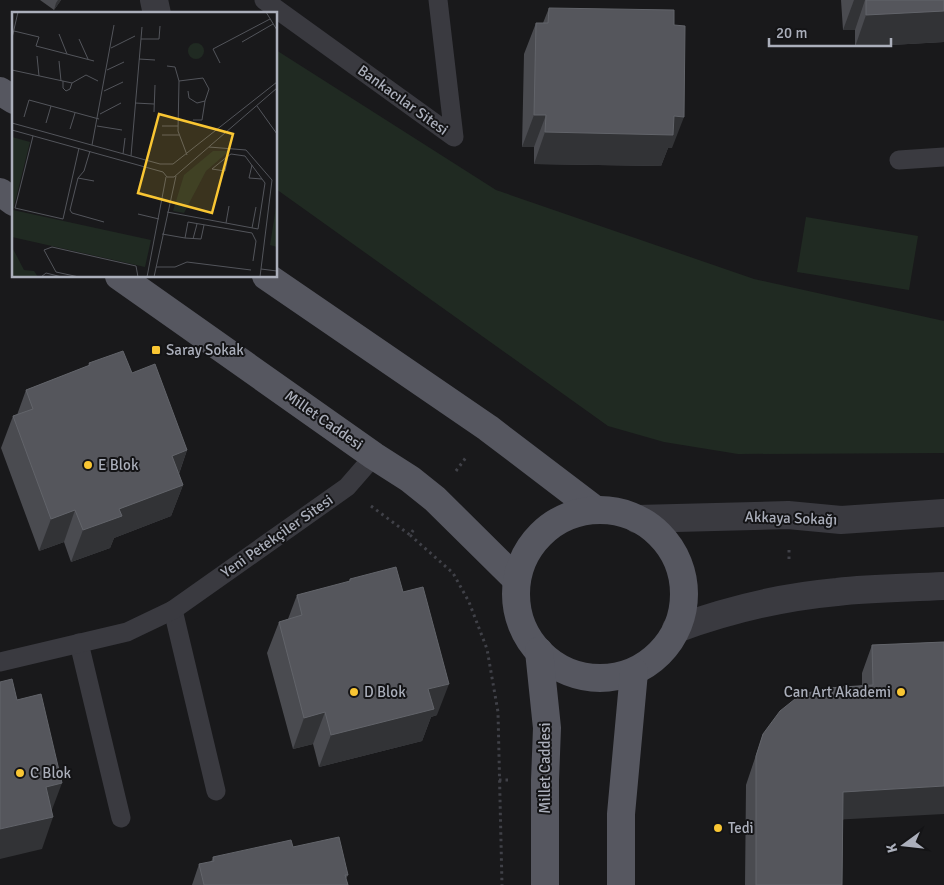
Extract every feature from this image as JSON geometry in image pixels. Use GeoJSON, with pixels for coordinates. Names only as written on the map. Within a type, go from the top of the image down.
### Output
{"type":"FeatureCollection","features":[{"type":"Feature","properties":{"kind":"main road"},"geometry":{"type":"LineString","coordinates":[[0,91],[12,99]]}},
{"type":"Feature","properties":{"kind":"main road"},"geometry":{"type":"LineString","coordinates":[[0,192],[12,201]]}},
{"type":"Feature","properties":{"kind":"main road","name":"Millet Caddesi"},"geometry":{"type":"LineString","coordinates":[[122,278],[374,456],[410,479],[434,499],[516,579]]}},
{"type":"Feature","properties":{"kind":"main road"},"geometry":{"type":"LineString","coordinates":[[269,278],[488,428],[594,508]]}},
{"type":"Feature","properties":{"kind":"main road"},"geometry":{"type":"LineString","coordinates":[[594,508],[621,510],[637,519],[661,536],[677,560],[684,586],[683,612],[673,637],[657,657],[634,672],[609,678],[583,677],[558,667],[538,651],[525,632],[518,607],[516,579],[533,545],[554,525],[594,508]]}},
{"type":"Feature","properties":{"kind":"main road","name":"Millet Caddesi"},"geometry":{"type":"LineString","coordinates":[[538,651],[547,728],[545,885]]}},
{"type":"Feature","properties":{"kind":"main road"},"geometry":{"type":"LineString","coordinates":[[621,885],[621,814],[634,672]]}},
{"type":"Feature","properties":{"kind":"street","name":"Akkaya Sokağı"},"geometry":{"type":"LineString","coordinates":[[637,519],[788,515],[840,520],[944,514]]}},
{"type":"Feature","properties":{"kind":"street"},"geometry":{"type":"LineString","coordinates":[[676,629],[752,605],[789,599],[836,592],[944,586]]}},
{"type":"Feature","properties":{"kind":"lane","name":"Bankacılar Sitesi"},"geometry":{"type":"LineString","coordinates":[[264,0],[454,137],[438,0]]}},
{"type":"Feature","properties":{"kind":"lane"},"geometry":{"type":"LineString","coordinates":[[899,160],[944,157]]}},
{"type":"Feature","properties":{"kind":"lane","name":"Yeni Petekçiler Sitesi"},"geometry":{"type":"LineString","coordinates":[[0,662],[127,632],[173,610],[347,487],[374,456]]}},
{"type":"Feature","properties":{"kind":"lane"},"geometry":{"type":"LineString","coordinates":[[173,610],[216,791]]}},
{"type":"Feature","properties":{"kind":"lane"},"geometry":{"type":"LineString","coordinates":[[80,643],[121,818]]}},
{"type":"Feature","properties":{"kind":"path"},"geometry":{"type":"LineString","coordinates":[[788,515],[789,599]]}},
{"type":"Feature","properties":{"kind":"path"},"geometry":{"type":"LineString","coordinates":[[410,535],[453,573],[469,602],[487,650],[498,712],[502,885]]}},
{"type":"Feature","properties":{"kind":"shaded area"},"geometry":{"type":"Polygon","coordinates":[[[278,51],[496,190],[754,279],[944,321],[944,453],[738,454],[664,442],[608,426],[278,190],[278,51]]]}},
{"type":"Feature","properties":{"kind":"shaded area"},"geometry":{"type":"Polygon","coordinates":[[[806,217],[918,236],[909,290],[797,272],[806,217]]]}},
{"type":"Feature","properties":{"kind":"building"},"geometry":{"type":"Polygon","coordinates":[[[866,0],[944,0],[944,11],[866,15],[866,0]]]}},
{"type":"Feature","properties":{"kind":"building"},"geometry":{"type":"Polygon","coordinates":[[[549,8],[674,10],[674,25],[685,26],[684,117],[674,116],[673,135],[545,132],[546,115],[534,115],[536,23],[548,23],[549,8]]]}},
{"type":"Feature","properties":{"kind":"building","name":"E Blok"},"geometry":{"type":"Polygon","coordinates":[[[123,351],[132,373],[155,364],[187,450],[172,456],[183,485],[119,509],[122,516],[83,530],[75,510],[51,519],[13,416],[33,409],[26,390],[90,365],[89,363],[123,351]]]}},
{"type":"Feature","properties":{"kind":"building","name":"D Blok"},"geometry":{"type":"Polygon","coordinates":[[[396,567],[403,592],[423,587],[449,684],[428,689],[434,709],[331,735],[325,712],[304,718],[279,622],[302,615],[297,595],[396,567]]]}},
{"type":"Feature","properties":{"kind":"building"},"geometry":{"type":"Polygon","coordinates":[[[944,642],[944,786],[843,792],[842,885],[756,885],[756,756],[763,734],[780,711],[800,695],[828,688],[873,685],[872,645],[944,642]]]}},
{"type":"Feature","properties":{"kind":"building"},"geometry":{"type":"Polygon","coordinates":[[[12,679],[17,700],[41,694],[62,783],[46,787],[53,817],[0,829],[0,682],[12,679]]]}},
{"type":"Feature","properties":{"kind":"building"},"geometry":{"type":"Polygon","coordinates":[[[339,837],[348,875],[345,875],[348,885],[204,885],[199,864],[214,861],[213,857],[291,840],[293,847],[339,837]]]}},
{"type":"Feature","properties":{"kind":"place","name":"Saray Sokak"},"geometry":{"type":"Point","coordinates":[156,350]}},
{"type":"Feature","properties":{"kind":"place","name":"E Blok"},"geometry":{"type":"Point","coordinates":[88,465]}},
{"type":"Feature","properties":{"kind":"place","name":"D Blok"},"geometry":{"type":"Point","coordinates":[354,692]}},
{"type":"Feature","properties":{"kind":"place","name":"Can Art Akademi"},"geometry":{"type":"Point","coordinates":[901,692]}},
{"type":"Feature","properties":{"kind":"place","name":"C Blok"},"geometry":{"type":"Point","coordinates":[20,773]}},
{"type":"Feature","properties":{"kind":"place","name":"Tedi"},"geometry":{"type":"Point","coordinates":[718,828]}}]}
